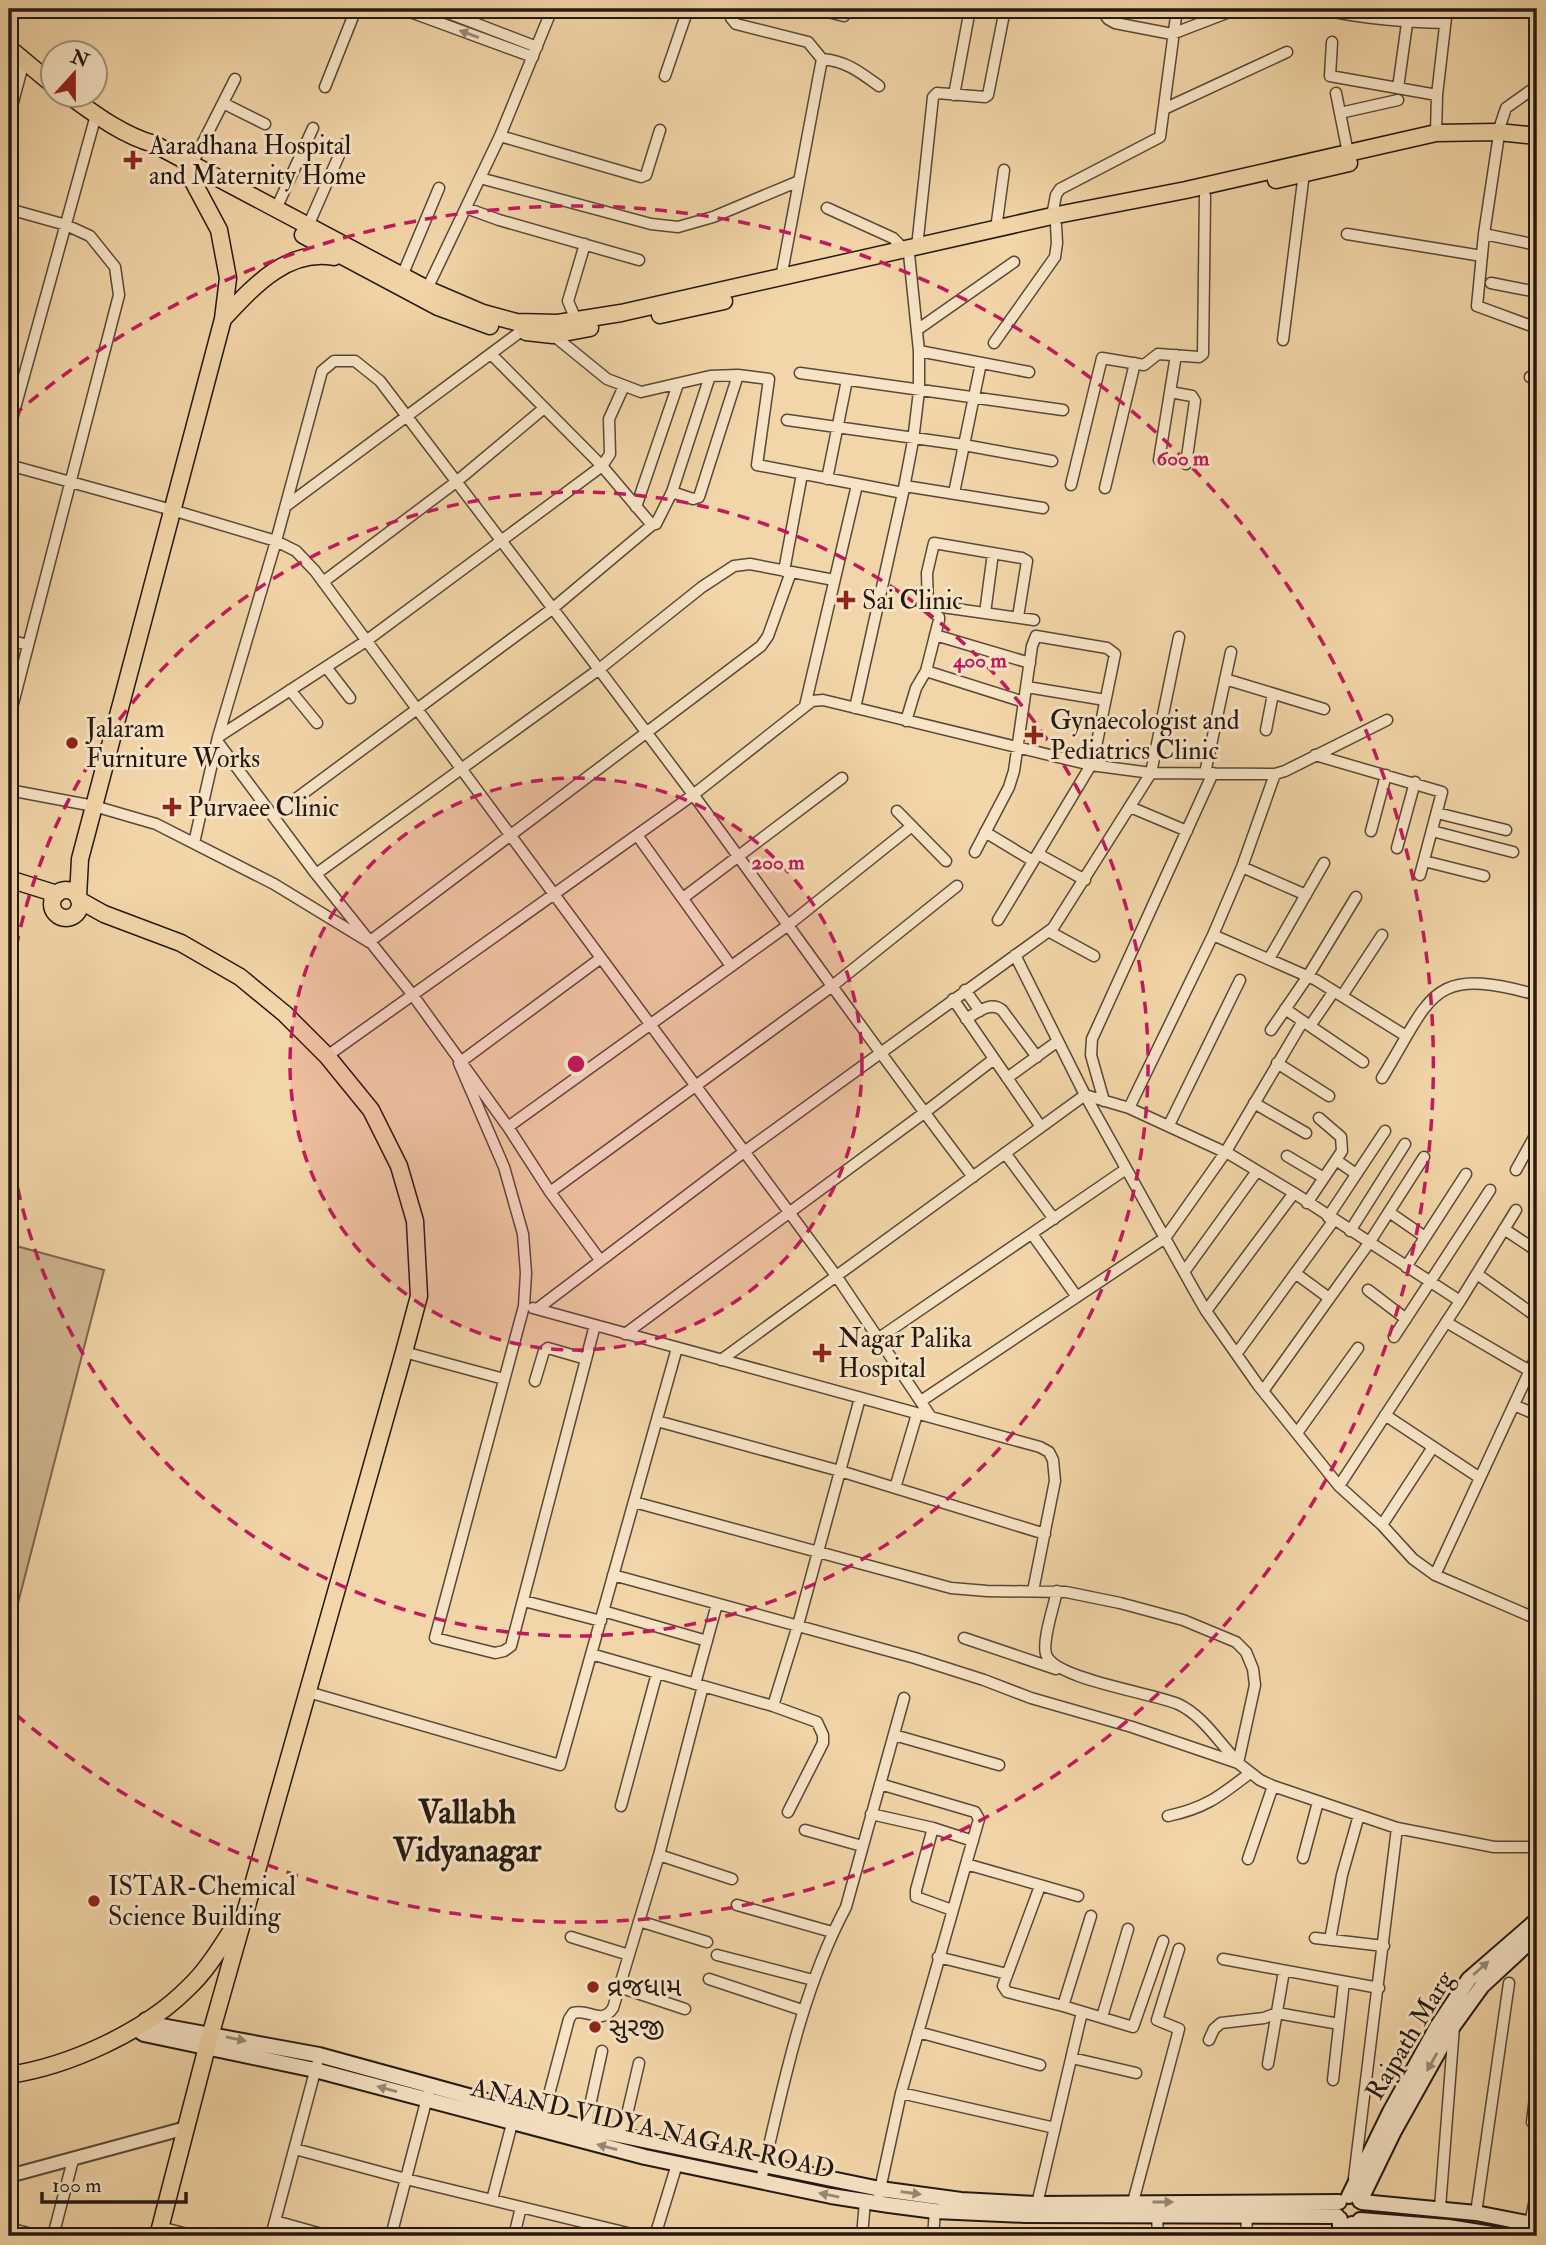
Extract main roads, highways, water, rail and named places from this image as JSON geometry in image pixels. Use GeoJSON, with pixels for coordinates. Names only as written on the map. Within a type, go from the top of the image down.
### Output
{"type":"FeatureCollection","features":[{"type":"Feature","properties":{"kind":"main road"},"geometry":{"type":"LineString","coordinates":[[9,47],[38,72]]}},
{"type":"Feature","properties":{"kind":"main road"},"geometry":{"type":"LineString","coordinates":[[86,108],[142,140],[150,152],[276,209],[308,226],[349,255],[402,276],[425,294],[516,322],[558,323],[621,313],[911,252],[1436,133],[1537,136]]}},
{"type":"Feature","properties":{"kind":"main road"},"geometry":{"type":"LineString","coordinates":[[190,168],[349,255],[495,328],[553,335],[694,308],[996,229],[1205,196],[1448,141],[1498,136],[1537,145]]}},
{"type":"Feature","properties":{"kind":"main road"},"geometry":{"type":"LineString","coordinates":[[67,900],[223,319],[228,278],[219,230],[190,168]]}},
{"type":"Feature","properties":{"kind":"main road"},"geometry":{"type":"LineString","coordinates":[[223,319],[246,295],[281,266],[302,257],[319,254],[349,255]]}},
{"type":"Feature","properties":{"kind":"main road"},"geometry":{"type":"LineString","coordinates":[[9,879],[181,943],[240,977],[285,1014],[327,1056],[371,1110],[399,1166],[415,1221],[419,1296],[209,2041],[159,2232]]}},
{"type":"Feature","properties":{"kind":"main road"},"geometry":{"type":"LineString","coordinates":[[9,889],[33,897],[67,900]]}},
{"type":"Feature","properties":{"kind":"main road"},"geometry":{"type":"LineString","coordinates":[[9,2084],[50,2075],[102,2057],[145,2027],[190,1987],[247,1908]]}},
{"type":"Feature","properties":{"kind":"main road","name":"Rajpath Marg"},"geometry":{"type":"LineString","coordinates":[[1340,2236],[1397,2100],[1437,2027],[1469,1979],[1537,1920]]}},
{"type":"Feature","properties":{"kind":"main road","name":"Rajpath Marg"},"geometry":{"type":"LineString","coordinates":[[1350,2211],[1455,2023],[1482,1986],[1537,1935]]}},
{"type":"Feature","properties":{"kind":"main road"},"geometry":{"type":"LineString","coordinates":[[9,2075],[52,2066],[145,2027]]}},
{"type":"Feature","properties":{"kind":"main road","name":"ANAND VIDYA NAGAR ROAD"},"geometry":{"type":"LineString","coordinates":[[145,2027],[317,2062],[677,2164],[935,2211],[1039,2216],[1247,2216],[1440,2208],[1533,2224]]}},
{"type":"Feature","properties":{"kind":"main road","name":"ANAND VIDYA NAGAR ROAD"},"geometry":{"type":"LineString","coordinates":[[514,2116],[542,2117],[765,2164],[874,2198],[1037,2204],[1133,2202],[1350,2211],[1504,2236]]}},
{"type":"Feature","properties":{"kind":"place","name":"Aaradhana Hospital and Maternity Home"},"geometry":{"type":"Point","coordinates":[133,160]}},
{"type":"Feature","properties":{"kind":"place","name":"Sai Clinic"},"geometry":{"type":"Point","coordinates":[846,600]}},
{"type":"Feature","properties":{"kind":"place","name":"Gynaecologist and Pediatrics Clinic"},"geometry":{"type":"Point","coordinates":[1034,735]}},
{"type":"Feature","properties":{"kind":"place","name":"Jalaram Furniture Works"},"geometry":{"type":"Point","coordinates":[72,743]}},
{"type":"Feature","properties":{"kind":"place","name":"Purvaee Clinic"},"geometry":{"type":"Point","coordinates":[172,807]}},
{"type":"Feature","properties":{"kind":"place","name":"Nagar Palika Hospital"},"geometry":{"type":"Point","coordinates":[822,1353]}},
{"type":"Feature","properties":{"kind":"place","name":"ISTAR-Chemical Science Building"},"geometry":{"type":"Point","coordinates":[94,1901]}},
{"type":"Feature","properties":{"kind":"place","name":"વ્રજધામ"},"geometry":{"type":"Point","coordinates":[593,1987]}},
{"type":"Feature","properties":{"kind":"place","name":"સુરજી"},"geometry":{"type":"Point","coordinates":[595,2027]}},
{"type":"Feature","properties":{"kind":"district","name":"Vallabh Vidyanagar"},"geometry":{"type":"Point","coordinates":[467,1830]}}]}
